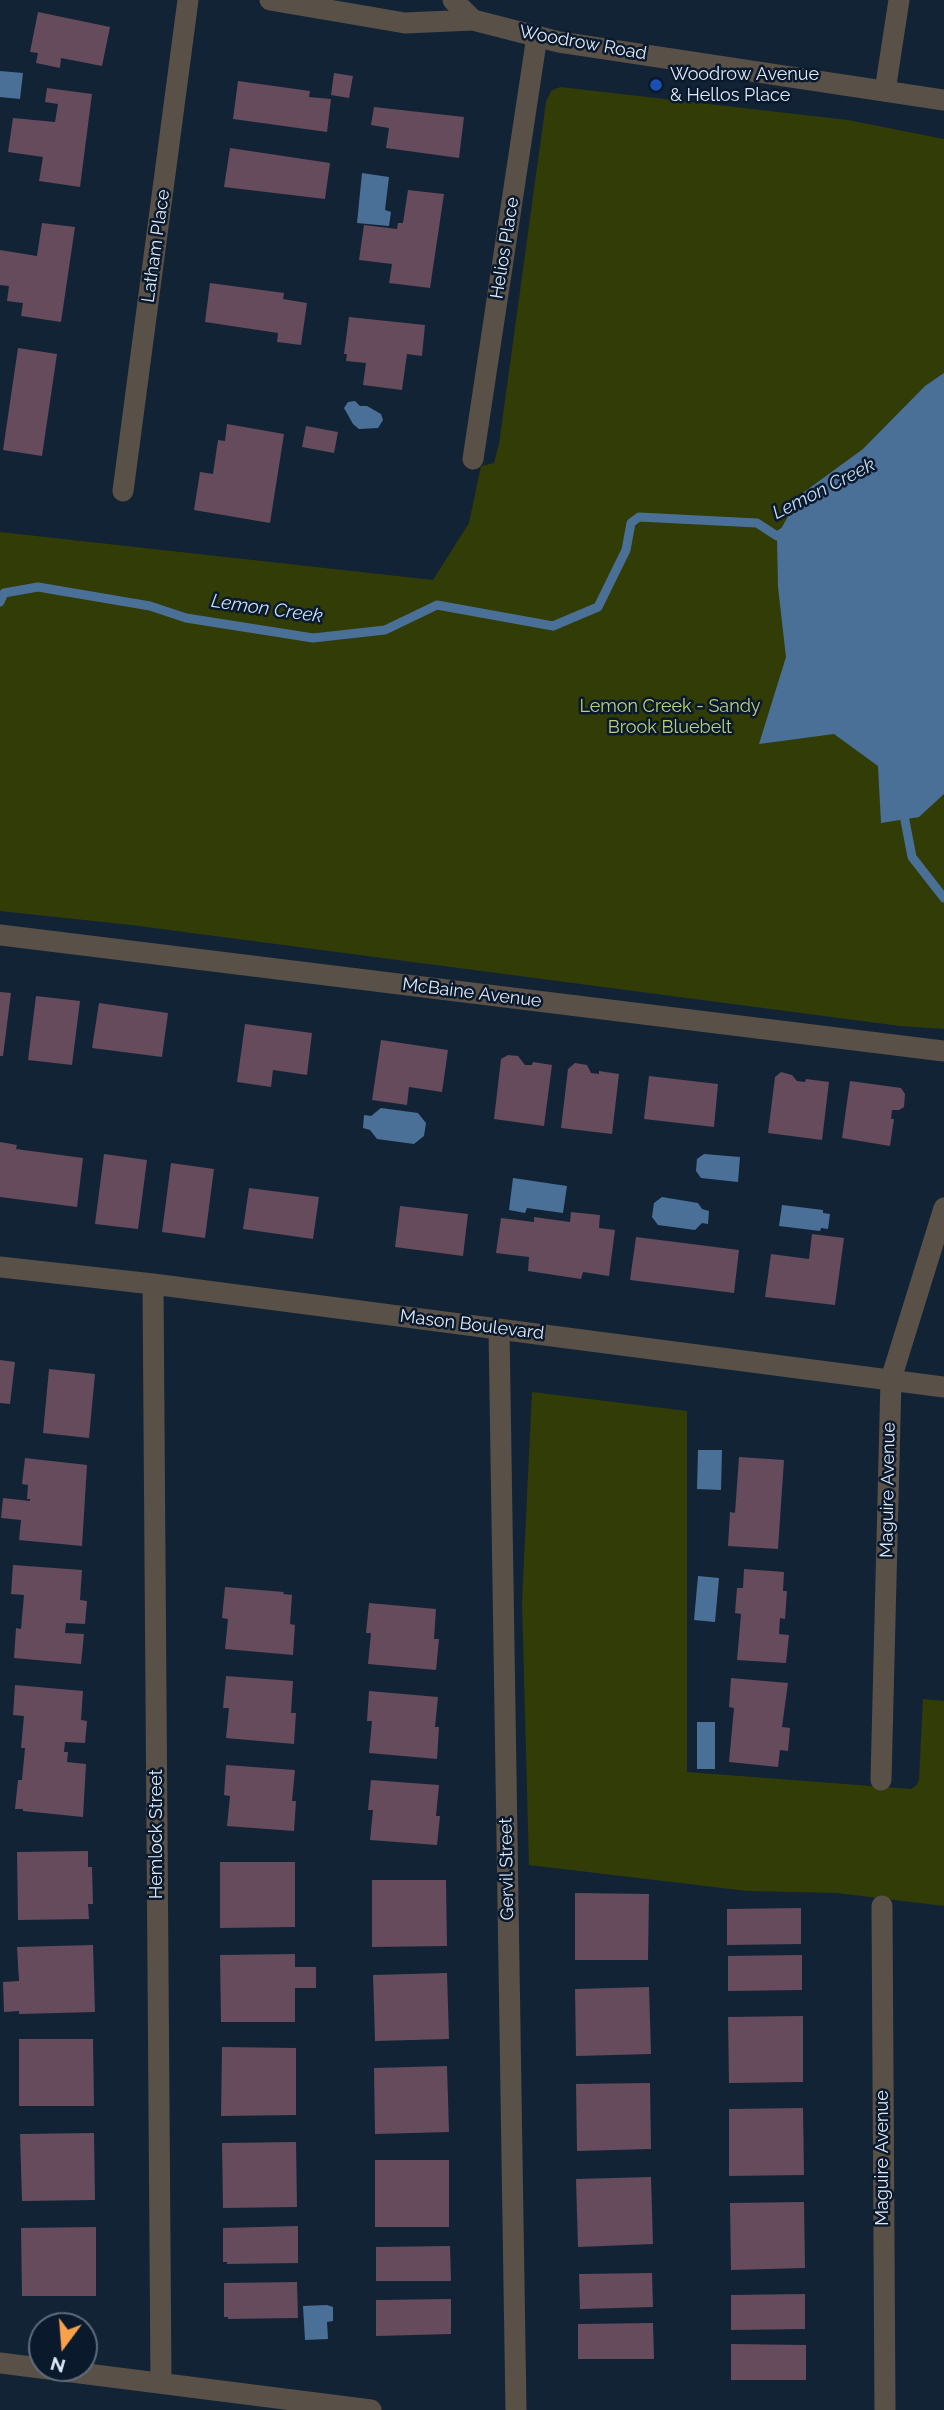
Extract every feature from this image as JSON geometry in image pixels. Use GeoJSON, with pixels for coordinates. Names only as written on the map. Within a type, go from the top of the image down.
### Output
{"type":"FeatureCollection","features":[{"type":"Feature","properties":{"kind":"street","name":"Latham Place"},"geometry":{"type":"LineString","coordinates":[[123,491],[188,0]]}},
{"type":"Feature","properties":{"kind":"street","name":"Woodrow Road"},"geometry":{"type":"LineString","coordinates":[[270,0],[405,23],[473,10],[559,42],[944,100]]}},
{"type":"Feature","properties":{"kind":"street"},"geometry":{"type":"LineString","coordinates":[[453,0],[473,10]]}},
{"type":"Feature","properties":{"kind":"street"},"geometry":{"type":"LineString","coordinates":[[885,91],[899,0]]}},
{"type":"Feature","properties":{"kind":"street","name":"Helios Place"},"geometry":{"type":"LineString","coordinates":[[473,459],[537,36]]}},
{"type":"Feature","properties":{"kind":"street","name":"McBaine Avenue"},"geometry":{"type":"LineString","coordinates":[[0,935],[944,1051]]}},
{"type":"Feature","properties":{"kind":"street","name":"Maguire Avenue"},"geometry":{"type":"LineString","coordinates":[[881,1780],[891,1379],[944,1208]]}},
{"type":"Feature","properties":{"kind":"street","name":"Mason Boulevard"},"geometry":{"type":"LineString","coordinates":[[0,1267],[153,1284],[944,1387]]}},
{"type":"Feature","properties":{"kind":"street","name":"Hemlock Street"},"geometry":{"type":"LineString","coordinates":[[153,1284],[161,2383]]}},
{"type":"Feature","properties":{"kind":"street","name":"Gervil Street"},"geometry":{"type":"LineString","coordinates":[[499,1329],[516,2410]]}},
{"type":"Feature","properties":{"kind":"street","name":"Maguire Avenue"},"geometry":{"type":"LineString","coordinates":[[882,1906],[885,2410]]}},
{"type":"Feature","properties":{"kind":"street"},"geometry":{"type":"LineString","coordinates":[[0,2363],[371,2410]]}},
{"type":"Feature","properties":{"kind":"green space","name":"Lemon Creek - Sandy Brook Bluebelt"},"geometry":{"type":"Polygon","coordinates":[[[560,87],[848,120],[944,139],[944,1029],[900,1026],[131,925],[0,911],[0,532],[433,580],[469,523],[481,466],[494,463],[499,444],[546,102],[551,91],[560,87]]]}},
{"type":"Feature","properties":{"kind":"green space"},"geometry":{"type":"Polygon","coordinates":[[[532,1392],[687,1411],[687,1772],[911,1789],[919,1780],[923,1699],[944,1701],[944,1906],[837,1893],[747,1891],[529,1865],[522,1602],[532,1392]]]}},
{"type":"Feature","properties":{"kind":"water"},"geometry":{"type":"Polygon","coordinates":[[[0,71],[23,73],[20,99],[0,97],[0,71]]]}},
{"type":"Feature","properties":{"kind":"water"},"geometry":{"type":"Polygon","coordinates":[[[362,173],[389,177],[385,210],[391,212],[389,226],[357,223],[362,173]]]}},
{"type":"Feature","properties":{"kind":"water"},"geometry":{"type":"Polygon","coordinates":[[[944,373],[944,794],[919,817],[881,823],[878,766],[834,734],[759,744],[786,657],[778,587],[777,536],[800,495],[863,449],[925,386],[944,373]]]}},
{"type":"Feature","properties":{"kind":"water"},"geometry":{"type":"Polygon","coordinates":[[[355,401],[360,406],[367,406],[381,414],[383,420],[378,428],[359,429],[353,424],[344,408],[348,402],[355,401]]]}},
{"type":"Feature","properties":{"kind":"water"},"geometry":{"type":"Polygon","coordinates":[[[381,1108],[418,1113],[426,1123],[424,1136],[414,1144],[377,1139],[370,1130],[363,1128],[364,1115],[371,1116],[381,1108]]]}},
{"type":"Feature","properties":{"kind":"water"},"geometry":{"type":"Polygon","coordinates":[[[704,1154],[740,1157],[738,1182],[701,1178],[696,1171],[697,1159],[704,1154]]]}},
{"type":"Feature","properties":{"kind":"water"},"geometry":{"type":"Polygon","coordinates":[[[513,1178],[567,1186],[563,1213],[527,1208],[525,1213],[509,1210],[513,1178]]]}},
{"type":"Feature","properties":{"kind":"water"},"geometry":{"type":"Polygon","coordinates":[[[662,1197],[698,1203],[702,1209],[709,1211],[708,1224],[702,1223],[695,1230],[658,1225],[652,1217],[654,1203],[662,1197]]]}},
{"type":"Feature","properties":{"kind":"water"},"geometry":{"type":"Polygon","coordinates":[[[782,1205],[823,1210],[823,1213],[830,1214],[828,1229],[821,1228],[820,1231],[779,1226],[782,1205]]]}},
{"type":"Feature","properties":{"kind":"water"},"geometry":{"type":"Polygon","coordinates":[[[698,1450],[722,1450],[721,1490],[697,1489],[698,1450]]]}},
{"type":"Feature","properties":{"kind":"water"},"geometry":{"type":"Polygon","coordinates":[[[698,1576],[719,1578],[715,1622],[694,1620],[698,1576]]]}},
{"type":"Feature","properties":{"kind":"water"},"geometry":{"type":"Polygon","coordinates":[[[697,1722],[715,1722],[715,1769],[697,1769],[697,1722]]]}},
{"type":"Feature","properties":{"kind":"water"},"geometry":{"type":"Polygon","coordinates":[[[303,2306],[333,2307],[333,2321],[327,2322],[328,2339],[305,2340],[303,2306]]]}},
{"type":"Feature","properties":{"kind":"building"},"geometry":{"type":"Polygon","coordinates":[[[38,12],[110,27],[102,66],[61,58],[60,68],[36,63],[38,53],[30,52],[38,12]]]}},
{"type":"Feature","properties":{"kind":"building"},"geometry":{"type":"Polygon","coordinates":[[[334,73],[353,76],[349,98],[331,95],[334,73]]]}},
{"type":"Feature","properties":{"kind":"building"},"geometry":{"type":"Polygon","coordinates":[[[238,81],[310,91],[309,97],[331,99],[327,132],[233,119],[238,81]]]}},
{"type":"Feature","properties":{"kind":"building"},"geometry":{"type":"Polygon","coordinates":[[[47,88],[92,94],[80,187],[39,181],[43,157],[8,152],[13,118],[55,122],[58,104],[45,102],[47,88]]]}},
{"type":"Feature","properties":{"kind":"building"},"geometry":{"type":"Polygon","coordinates":[[[374,107],[464,117],[459,158],[386,148],[389,128],[371,125],[374,107]]]}},
{"type":"Feature","properties":{"kind":"building"},"geometry":{"type":"Polygon","coordinates":[[[230,148],[330,163],[325,199],[224,187],[230,148]]]}},
{"type":"Feature","properties":{"kind":"building"},"geometry":{"type":"Polygon","coordinates":[[[408,190],[444,194],[430,288],[389,283],[392,264],[359,260],[364,225],[397,229],[398,223],[403,223],[408,190]]]}},
{"type":"Feature","properties":{"kind":"building"},"geometry":{"type":"Polygon","coordinates":[[[42,223],[75,227],[61,322],[21,316],[23,303],[7,301],[9,286],[0,285],[0,250],[37,256],[42,223]]]}},
{"type":"Feature","properties":{"kind":"building"},"geometry":{"type":"Polygon","coordinates":[[[210,283],[284,293],[283,299],[307,303],[301,345],[277,342],[278,333],[205,322],[210,283]]]}},
{"type":"Feature","properties":{"kind":"building"},"geometry":{"type":"Polygon","coordinates":[[[349,317],[425,325],[422,356],[407,354],[402,390],[363,385],[366,363],[346,361],[347,354],[344,354],[349,317]]]}},
{"type":"Feature","properties":{"kind":"building"},"geometry":{"type":"Polygon","coordinates":[[[18,348],[57,354],[42,456],[3,450],[18,348]]]}},
{"type":"Feature","properties":{"kind":"building"},"geometry":{"type":"Polygon","coordinates":[[[227,424],[284,434],[270,523],[194,510],[200,472],[213,474],[218,440],[225,441],[227,424]]]}},
{"type":"Feature","properties":{"kind":"building"},"geometry":{"type":"Polygon","coordinates":[[[306,426],[338,432],[334,453],[302,447],[306,426]]]}},
{"type":"Feature","properties":{"kind":"building"},"geometry":{"type":"Polygon","coordinates":[[[0,992],[11,993],[3,1056],[0,1056],[0,992]]]}},
{"type":"Feature","properties":{"kind":"building"},"geometry":{"type":"Polygon","coordinates":[[[36,996],[80,1001],[72,1065],[28,1060],[36,996]]]}},
{"type":"Feature","properties":{"kind":"building"},"geometry":{"type":"Polygon","coordinates":[[[99,1003],[168,1013],[162,1057],[92,1048],[99,1003]]]}},
{"type":"Feature","properties":{"kind":"building"},"geometry":{"type":"Polygon","coordinates":[[[245,1024],[312,1033],[307,1075],[273,1070],[271,1087],[237,1082],[245,1024]]]}},
{"type":"Feature","properties":{"kind":"building"},"geometry":{"type":"Polygon","coordinates":[[[381,1040],[448,1050],[442,1092],[409,1087],[407,1105],[372,1100],[381,1040]]]}},
{"type":"Feature","properties":{"kind":"building"},"geometry":{"type":"Polygon","coordinates":[[[508,1055],[518,1056],[525,1065],[532,1065],[533,1062],[552,1065],[544,1126],[494,1119],[501,1059],[508,1055]]]}},
{"type":"Feature","properties":{"kind":"building"},"geometry":{"type":"Polygon","coordinates":[[[575,1063],[587,1065],[591,1073],[599,1074],[599,1071],[619,1074],[612,1134],[561,1128],[568,1069],[575,1063]]]}},
{"type":"Feature","properties":{"kind":"building"},"geometry":{"type":"Polygon","coordinates":[[[781,1072],[792,1075],[797,1081],[805,1082],[806,1079],[829,1082],[822,1140],[768,1133],[775,1077],[781,1072]]]}},
{"type":"Feature","properties":{"kind":"building"},"geometry":{"type":"Polygon","coordinates":[[[649,1076],[718,1084],[714,1127],[644,1119],[649,1076]]]}},
{"type":"Feature","properties":{"kind":"building"},"geometry":{"type":"Polygon","coordinates":[[[850,1081],[901,1088],[905,1094],[904,1107],[892,1110],[891,1119],[894,1119],[890,1146],[842,1138],[850,1081]]]}},
{"type":"Feature","properties":{"kind":"building"},"geometry":{"type":"Polygon","coordinates":[[[0,1142],[17,1145],[16,1149],[83,1158],[77,1207],[0,1197],[0,1142]]]}},
{"type":"Feature","properties":{"kind":"building"},"geometry":{"type":"Polygon","coordinates":[[[104,1154],[147,1160],[138,1229],[95,1224],[104,1154]]]}},
{"type":"Feature","properties":{"kind":"building"},"geometry":{"type":"Polygon","coordinates":[[[171,1163],[214,1169],[205,1238],[162,1232],[171,1163]]]}},
{"type":"Feature","properties":{"kind":"building"},"geometry":{"type":"Polygon","coordinates":[[[249,1188],[319,1197],[313,1239],[243,1229],[249,1188]]]}},
{"type":"Feature","properties":{"kind":"building"},"geometry":{"type":"Polygon","coordinates":[[[400,1206],[468,1214],[463,1256],[395,1247],[400,1206]]]}},
{"type":"Feature","properties":{"kind":"building"},"geometry":{"type":"Polygon","coordinates":[[[571,1212],[600,1215],[599,1228],[615,1230],[609,1276],[583,1272],[581,1279],[528,1271],[529,1257],[496,1253],[501,1218],[534,1222],[534,1217],[570,1222],[571,1212]]]}},
{"type":"Feature","properties":{"kind":"building"},"geometry":{"type":"Polygon","coordinates":[[[812,1234],[844,1238],[835,1305],[765,1297],[771,1254],[809,1259],[812,1234]]]}},
{"type":"Feature","properties":{"kind":"building"},"geometry":{"type":"Polygon","coordinates":[[[636,1237],[739,1250],[734,1293],[630,1280],[636,1237]]]}},
{"type":"Feature","properties":{"kind":"building"},"geometry":{"type":"Polygon","coordinates":[[[0,1360],[15,1362],[10,1404],[0,1403],[0,1360]]]}},
{"type":"Feature","properties":{"kind":"building"},"geometry":{"type":"Polygon","coordinates":[[[49,1369],[95,1374],[89,1438],[43,1433],[49,1369]]]}},
{"type":"Feature","properties":{"kind":"building"},"geometry":{"type":"Polygon","coordinates":[[[739,1457],[784,1460],[778,1549],[728,1546],[730,1512],[735,1513],[739,1457]]]}},
{"type":"Feature","properties":{"kind":"building"},"geometry":{"type":"Polygon","coordinates":[[[25,1458],[87,1465],[82,1546],[19,1540],[21,1520],[1,1518],[3,1498],[30,1501],[27,1499],[28,1485],[22,1484],[25,1458]]]}},
{"type":"Feature","properties":{"kind":"building"},"geometry":{"type":"Polygon","coordinates":[[[13,1565],[82,1570],[80,1600],[87,1601],[85,1624],[66,1623],[65,1633],[84,1634],[81,1664],[14,1658],[16,1628],[21,1629],[24,1595],[11,1594],[13,1565]]]}},
{"type":"Feature","properties":{"kind":"building"},"geometry":{"type":"Polygon","coordinates":[[[744,1569],[784,1572],[783,1591],[787,1591],[785,1619],[780,1618],[779,1634],[789,1635],[786,1663],[737,1660],[741,1614],[735,1613],[737,1588],[743,1588],[744,1569]]]}},
{"type":"Feature","properties":{"kind":"building"},"geometry":{"type":"Polygon","coordinates":[[[225,1587],[292,1595],[290,1624],[295,1625],[293,1655],[225,1649],[228,1619],[222,1618],[225,1587]]]}},
{"type":"Feature","properties":{"kind":"building"},"geometry":{"type":"Polygon","coordinates":[[[369,1603],[436,1609],[434,1639],[439,1639],[436,1670],[368,1664],[371,1633],[366,1633],[369,1603]]]}},
{"type":"Feature","properties":{"kind":"building"},"geometry":{"type":"Polygon","coordinates":[[[226,1676],[293,1681],[291,1713],[296,1713],[294,1744],[226,1738],[229,1708],[223,1708],[226,1676]]]}},
{"type":"Feature","properties":{"kind":"building"},"geometry":{"type":"Polygon","coordinates":[[[731,1678],[788,1683],[782,1727],[790,1728],[788,1751],[780,1750],[778,1767],[729,1762],[734,1708],[729,1707],[731,1678]]]}},
{"type":"Feature","properties":{"kind":"building"},"geometry":{"type":"Polygon","coordinates":[[[15,1685],[83,1691],[81,1720],[87,1721],[85,1743],[65,1742],[64,1752],[68,1752],[67,1762],[86,1764],[83,1817],[15,1809],[18,1780],[22,1780],[25,1748],[21,1748],[24,1716],[13,1715],[15,1685]]]}},
{"type":"Feature","properties":{"kind":"building"},"geometry":{"type":"Polygon","coordinates":[[[369,1691],[438,1697],[435,1727],[439,1727],[437,1759],[369,1753],[372,1721],[367,1721],[369,1691]]]}},
{"type":"Feature","properties":{"kind":"building"},"geometry":{"type":"Polygon","coordinates":[[[226,1765],[295,1770],[292,1801],[296,1801],[294,1831],[227,1826],[230,1796],[224,1795],[226,1765]]]}},
{"type":"Feature","properties":{"kind":"building"},"geometry":{"type":"Polygon","coordinates":[[[371,1780],[439,1785],[437,1845],[370,1840],[373,1810],[368,1810],[371,1780]]]}},
{"type":"Feature","properties":{"kind":"building"},"geometry":{"type":"Polygon","coordinates":[[[88,1851],[88,1867],[92,1867],[93,1904],[88,1904],[89,1919],[18,1920],[17,1852],[88,1851]]]}},
{"type":"Feature","properties":{"kind":"building"},"geometry":{"type":"Polygon","coordinates":[[[220,1862],[295,1862],[295,1927],[220,1928],[220,1862]]]}},
{"type":"Feature","properties":{"kind":"building"},"geometry":{"type":"Polygon","coordinates":[[[372,1880],[446,1880],[447,1946],[372,1947],[372,1880]]]}},
{"type":"Feature","properties":{"kind":"building"},"geometry":{"type":"Polygon","coordinates":[[[575,1893],[649,1894],[648,1960],[575,1960],[575,1893]]]}},
{"type":"Feature","properties":{"kind":"building"},"geometry":{"type":"Polygon","coordinates":[[[801,1908],[801,1944],[727,1945],[727,1909],[801,1908]]]}},
{"type":"Feature","properties":{"kind":"building"},"geometry":{"type":"Polygon","coordinates":[[[93,1945],[95,2012],[4,2012],[3,1982],[19,1981],[17,1947],[93,1945]]]}},
{"type":"Feature","properties":{"kind":"building"},"geometry":{"type":"Polygon","coordinates":[[[295,1954],[295,1967],[316,1967],[316,1988],[295,1988],[295,2022],[221,2022],[220,1955],[295,1954]]]}},
{"type":"Feature","properties":{"kind":"building"},"geometry":{"type":"Polygon","coordinates":[[[802,1955],[802,1990],[728,1991],[728,1956],[802,1955]]]}},
{"type":"Feature","properties":{"kind":"building"},"geometry":{"type":"Polygon","coordinates":[[[447,1973],[449,2039],[375,2041],[373,1975],[447,1973]]]}},
{"type":"Feature","properties":{"kind":"building"},"geometry":{"type":"Polygon","coordinates":[[[649,1987],[651,2054],[576,2056],[575,1989],[649,1987]]]}},
{"type":"Feature","properties":{"kind":"building"},"geometry":{"type":"Polygon","coordinates":[[[803,2016],[803,2082],[729,2083],[728,2017],[803,2016]]]}},
{"type":"Feature","properties":{"kind":"building"},"geometry":{"type":"Polygon","coordinates":[[[19,2039],[93,2039],[94,2106],[19,2106],[19,2039]]]}},
{"type":"Feature","properties":{"kind":"building"},"geometry":{"type":"Polygon","coordinates":[[[222,2047],[296,2048],[296,2115],[221,2116],[222,2047]]]}},
{"type":"Feature","properties":{"kind":"building"},"geometry":{"type":"Polygon","coordinates":[[[447,2066],[449,2132],[375,2134],[374,2068],[447,2066]]]}},
{"type":"Feature","properties":{"kind":"building"},"geometry":{"type":"Polygon","coordinates":[[[650,2083],[651,2149],[577,2151],[576,2084],[650,2083]]]}},
{"type":"Feature","properties":{"kind":"building"},"geometry":{"type":"Polygon","coordinates":[[[803,2108],[804,2175],[729,2176],[729,2109],[803,2108]]]}},
{"type":"Feature","properties":{"kind":"building"},"geometry":{"type":"Polygon","coordinates":[[[94,2133],[95,2200],[22,2201],[20,2134],[94,2133]]]}},
{"type":"Feature","properties":{"kind":"building"},"geometry":{"type":"Polygon","coordinates":[[[296,2142],[297,2207],[223,2208],[222,2143],[296,2142]]]}},
{"type":"Feature","properties":{"kind":"building"},"geometry":{"type":"Polygon","coordinates":[[[375,2160],[449,2160],[449,2227],[375,2227],[375,2160]]]}},
{"type":"Feature","properties":{"kind":"building"},"geometry":{"type":"Polygon","coordinates":[[[651,2177],[653,2244],[578,2247],[576,2179],[651,2177]]]}},
{"type":"Feature","properties":{"kind":"building"},"geometry":{"type":"Polygon","coordinates":[[[804,2202],[805,2268],[731,2270],[730,2203],[804,2202]]]}},
{"type":"Feature","properties":{"kind":"building"},"geometry":{"type":"Polygon","coordinates":[[[298,2226],[298,2263],[223,2262],[223,2228],[298,2226]]]}},
{"type":"Feature","properties":{"kind":"building"},"geometry":{"type":"Polygon","coordinates":[[[96,2227],[96,2296],[22,2296],[21,2228],[96,2227]]]}},
{"type":"Feature","properties":{"kind":"building"},"geometry":{"type":"Polygon","coordinates":[[[450,2246],[451,2281],[376,2281],[376,2247],[450,2246]]]}},
{"type":"Feature","properties":{"kind":"building"},"geometry":{"type":"Polygon","coordinates":[[[652,2273],[653,2307],[580,2309],[579,2274],[652,2273]]]}},
{"type":"Feature","properties":{"kind":"building"},"geometry":{"type":"Polygon","coordinates":[[[297,2282],[298,2318],[224,2317],[224,2283],[297,2282]]]}},
{"type":"Feature","properties":{"kind":"building"},"geometry":{"type":"Polygon","coordinates":[[[805,2294],[805,2329],[731,2330],[731,2295],[805,2294]]]}},
{"type":"Feature","properties":{"kind":"building"},"geometry":{"type":"Polygon","coordinates":[[[451,2299],[451,2334],[376,2336],[376,2300],[451,2299]]]}},
{"type":"Feature","properties":{"kind":"building"},"geometry":{"type":"Polygon","coordinates":[[[653,2323],[654,2359],[578,2359],[578,2324],[653,2323]]]}},
{"type":"Feature","properties":{"kind":"building"},"geometry":{"type":"Polygon","coordinates":[[[731,2344],[806,2345],[806,2380],[731,2380],[731,2344]]]}},
{"type":"Feature","properties":{"kind":"waterway","name":"Lemon Creek"},"geometry":{"type":"LineString","coordinates":[[0,602],[4,593],[38,587],[150,606],[186,618],[313,638],[385,630],[437,605],[553,626],[598,607],[626,550],[631,523],[639,517],[757,523],[777,536],[785,531]]}},
{"type":"Feature","properties":{"kind":"waterway"},"geometry":{"type":"LineString","coordinates":[[903,810],[912,857],[944,898]]}},
{"type":"Feature","properties":{"kind":"place","name":"Woodrow Avenue & Hellos Place"},"geometry":{"type":"Point","coordinates":[656,85]}}]}
